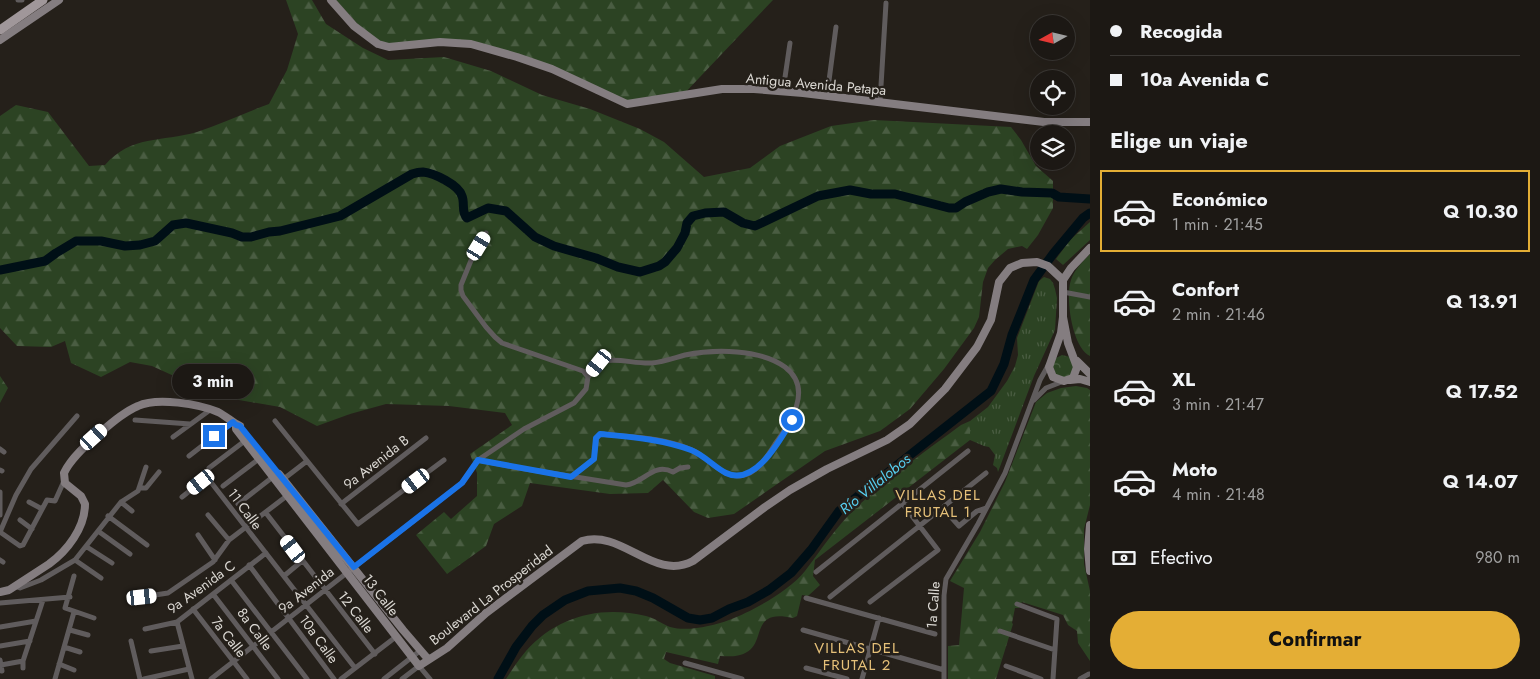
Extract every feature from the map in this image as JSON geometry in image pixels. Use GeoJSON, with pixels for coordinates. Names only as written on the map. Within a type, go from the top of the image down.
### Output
{"type":"FeatureCollection","features":[{"type":"Feature","properties":{"kind":"main road"},"geometry":{"type":"LineString","coordinates":[[0,30],[44,0]]}},
{"type":"Feature","properties":{"kind":"main road"},"geometry":{"type":"LineString","coordinates":[[0,40],[58,0]]}},
{"type":"Feature","properties":{"kind":"main road","name":"Antigua Avenida Petapa"},"geometry":{"type":"LineString","coordinates":[[331,0],[354,26],[378,44],[389,46],[440,42],[471,44],[552,69],[627,104],[722,89],[783,91],[1044,122],[1090,122]]}},
{"type":"Feature","properties":{"kind":"main road"},"geometry":{"type":"LineString","coordinates":[[1060,277],[1090,248]]}},
{"type":"Feature","properties":{"kind":"main road","name":"Boulevard La Prosperidad"},"geometry":{"type":"LineString","coordinates":[[419,666],[447,648],[486,613],[582,541],[595,539],[606,541],[661,565],[685,564],[702,555],[790,490],[901,432],[925,410],[945,389],[973,353],[990,324],[1000,280],[1010,268],[1026,262],[1044,264],[1060,277]]}},
{"type":"Feature","properties":{"kind":"main road","name":"1a Calle"},"geometry":{"type":"LineString","coordinates":[[1051,360],[1059,340],[1063,317],[1063,292],[1060,277]]}},
{"type":"Feature","properties":{"kind":"main road","name":"1a Calle"},"geometry":{"type":"LineString","coordinates":[[1063,317],[1068,343],[1074,358]]}},
{"type":"Feature","properties":{"kind":"main road"},"geometry":{"type":"LineString","coordinates":[[1090,374],[1074,358],[1062,353],[1051,360],[1051,374],[1057,380],[1080,379],[1090,382]]}},
{"type":"Feature","properties":{"kind":"main road"},"geometry":{"type":"LineString","coordinates":[[1066,381],[1076,372],[1077,365],[1074,358]]}},
{"type":"Feature","properties":{"kind":"main road"},"geometry":{"type":"LineString","coordinates":[[0,592],[14,586],[55,560],[76,534],[84,513],[85,502],[64,482],[63,477],[65,471],[81,451],[112,422],[138,406],[164,402],[192,405],[210,410],[224,415],[234,423]]}},
{"type":"Feature","properties":{"kind":"main road","name":"13 Calle"},"geometry":{"type":"LineString","coordinates":[[234,423],[236,429],[281,482],[288,495],[428,659]]}},
{"type":"Feature","properties":{"kind":"main road","name":"13 Calle"},"geometry":{"type":"LineString","coordinates":[[234,423],[240,426],[250,437],[281,482],[351,570],[419,666]]}},
{"type":"Feature","properties":{"kind":"main road"},"geometry":{"type":"LineString","coordinates":[[1090,526],[1088,544],[1090,571]]}},
{"type":"Feature","properties":{"kind":"street"},"geometry":{"type":"LineString","coordinates":[[880,102],[886,3]]}},
{"type":"Feature","properties":{"kind":"street"},"geometry":{"type":"LineString","coordinates":[[827,96],[836,27]]}},
{"type":"Feature","properties":{"kind":"street"},"geometry":{"type":"LineString","coordinates":[[783,91],[790,44]]}},
{"type":"Feature","properties":{"kind":"street"},"geometry":{"type":"LineString","coordinates":[[486,234],[472,258],[461,285],[463,296],[494,337],[502,343],[576,368],[583,371],[588,377]]}},
{"type":"Feature","properties":{"kind":"street"},"geometry":{"type":"LineString","coordinates":[[1063,292],[1090,297]]}},
{"type":"Feature","properties":{"kind":"street"},"geometry":{"type":"LineString","coordinates":[[478,460],[524,429],[574,403],[586,389],[588,377],[603,361],[620,359],[653,363],[705,352],[731,351],[776,362],[793,375],[796,382],[798,400],[792,420],[769,454],[755,469],[743,476],[732,476],[694,451],[662,440],[600,434],[596,438],[594,459],[571,477]]}},
{"type":"Feature","properties":{"kind":"street","name":"1a Calle"},"geometry":{"type":"LineString","coordinates":[[944,679],[945,582],[1005,473],[1040,380],[1051,360]]}},
{"type":"Feature","properties":{"kind":"street"},"geometry":{"type":"LineString","coordinates":[[1032,402],[1044,390],[1066,381]]}},
{"type":"Feature","properties":{"kind":"street"},"geometry":{"type":"LineString","coordinates":[[172,437],[210,410]]}},
{"type":"Feature","properties":{"kind":"street"},"geometry":{"type":"LineString","coordinates":[[64,482],[55,501],[48,500],[21,546],[0,532],[16,495],[31,470],[77,416]]}},
{"type":"Feature","properties":{"kind":"street"},"geometry":{"type":"LineString","coordinates":[[135,420],[190,424]]}},
{"type":"Feature","properties":{"kind":"street"},"geometry":{"type":"LineString","coordinates":[[275,421],[358,524],[444,460]]}},
{"type":"Feature","properties":{"kind":"street"},"geometry":{"type":"LineString","coordinates":[[189,456],[234,423]]}},
{"type":"Feature","properties":{"kind":"street","name":"9a Avenida B"},"geometry":{"type":"LineString","coordinates":[[341,504],[426,438]]}},
{"type":"Feature","properties":{"kind":"street"},"geometry":{"type":"LineString","coordinates":[[209,468],[246,440]]}},
{"type":"Feature","properties":{"kind":"street"},"geometry":{"type":"LineString","coordinates":[[816,572],[968,450]]}},
{"type":"Feature","properties":{"kind":"street"},"geometry":{"type":"LineString","coordinates":[[224,486],[260,458]]}},
{"type":"Feature","properties":{"kind":"street"},"geometry":{"type":"LineString","coordinates":[[478,460],[626,485],[632,484],[657,470],[665,469],[672,472],[680,468],[688,468]]}},
{"type":"Feature","properties":{"kind":"street","name":"9a Avenida"},"geometry":{"type":"LineString","coordinates":[[210,679],[462,483],[478,460]]}},
{"type":"Feature","properties":{"kind":"street"},"geometry":{"type":"LineString","coordinates":[[281,482],[307,461]]}},
{"type":"Feature","properties":{"kind":"street"},"geometry":{"type":"LineString","coordinates":[[14,586],[20,588],[41,580],[75,560],[87,547],[108,516],[121,502],[140,488],[146,467]]}},
{"type":"Feature","properties":{"kind":"street"},"geometry":{"type":"LineString","coordinates":[[140,488],[146,488],[159,472]]}},
{"type":"Feature","properties":{"kind":"street"},"geometry":{"type":"LineString","coordinates":[[830,597],[986,473]]}},
{"type":"Feature","properties":{"kind":"street"},"geometry":{"type":"LineString","coordinates":[[238,504],[274,476]]}},
{"type":"Feature","properties":{"kind":"street","name":"11 Calle"},"geometry":{"type":"LineString","coordinates":[[182,497],[201,482],[210,481],[355,668]]}},
{"type":"Feature","properties":{"kind":"street"},"geometry":{"type":"LineString","coordinates":[[0,492],[0,514]]}},
{"type":"Feature","properties":{"kind":"street"},"geometry":{"type":"LineString","coordinates":[[142,597],[168,593],[215,560],[229,540],[288,495]]}},
{"type":"Feature","properties":{"kind":"street"},"geometry":{"type":"LineString","coordinates":[[30,502],[42,509]]}},
{"type":"Feature","properties":{"kind":"street"},"geometry":{"type":"LineString","coordinates":[[121,502],[132,511]]}},
{"type":"Feature","properties":{"kind":"street"},"geometry":{"type":"LineString","coordinates":[[870,602],[938,550],[902,503]]}},
{"type":"Feature","properties":{"kind":"street"},"geometry":{"type":"LineString","coordinates":[[943,508],[959,526],[976,511],[987,507]]}},
{"type":"Feature","properties":{"kind":"street","name":"12 Calle"},"geometry":{"type":"LineString","coordinates":[[266,513],[375,654]]}},
{"type":"Feature","properties":{"kind":"street"},"geometry":{"type":"LineString","coordinates":[[208,515],[229,540]]}},
{"type":"Feature","properties":{"kind":"street"},"geometry":{"type":"LineString","coordinates":[[108,516],[147,545]]}},
{"type":"Feature","properties":{"kind":"street"},"geometry":{"type":"LineString","coordinates":[[20,520],[32,529]]}},
{"type":"Feature","properties":{"kind":"street"},"geometry":{"type":"LineString","coordinates":[[98,531],[130,554]]}},
{"type":"Feature","properties":{"kind":"street"},"geometry":{"type":"LineString","coordinates":[[198,535],[215,560]]}},
{"type":"Feature","properties":{"kind":"street"},"geometry":{"type":"LineString","coordinates":[[87,547],[112,563]]}},
{"type":"Feature","properties":{"kind":"street","name":"9a Avenida C"},"geometry":{"type":"LineString","coordinates":[[145,629],[177,622],[266,553]]}},
{"type":"Feature","properties":{"kind":"street"},"geometry":{"type":"LineString","coordinates":[[75,560],[101,578]]}},
{"type":"Feature","properties":{"kind":"street"},"geometry":{"type":"LineString","coordinates":[[284,576],[302,561]]}},
{"type":"Feature","properties":{"kind":"street","name":"10a Calle"},"geometry":{"type":"LineString","coordinates":[[249,565],[334,679]]}},
{"type":"Feature","properties":{"kind":"street"},"geometry":{"type":"LineString","coordinates":[[74,576],[70,597],[65,608],[94,618]]}},
{"type":"Feature","properties":{"kind":"street"},"geometry":{"type":"LineString","coordinates":[[231,580],[307,679]]}},
{"type":"Feature","properties":{"kind":"street","name":"8a Calle"},"geometry":{"type":"LineString","coordinates":[[213,594],[278,679]]}},
{"type":"Feature","properties":{"kind":"street"},"geometry":{"type":"LineString","coordinates":[[0,602],[70,597]]}},
{"type":"Feature","properties":{"kind":"street"},"geometry":{"type":"LineString","coordinates":[[806,598],[935,634]]}},
{"type":"Feature","properties":{"kind":"street"},"geometry":{"type":"LineString","coordinates":[[22,668],[44,600]]}},
{"type":"Feature","properties":{"kind":"street"},"geometry":{"type":"LineString","coordinates":[[1017,604],[1057,619],[1053,679]]}},
{"type":"Feature","properties":{"kind":"street","name":"7a Calle"},"geometry":{"type":"LineString","coordinates":[[193,609],[248,679]]}},
{"type":"Feature","properties":{"kind":"street"},"geometry":{"type":"LineString","coordinates":[[55,679],[74,612]]}},
{"type":"Feature","properties":{"kind":"street"},"geometry":{"type":"LineString","coordinates":[[862,679],[879,618]]}},
{"type":"Feature","properties":{"kind":"street"},"geometry":{"type":"LineString","coordinates":[[0,627],[36,621]]}},
{"type":"Feature","properties":{"kind":"street"},"geometry":{"type":"LineString","coordinates":[[177,622],[192,679]]}},
{"type":"Feature","properties":{"kind":"street"},"geometry":{"type":"LineString","coordinates":[[70,630],[88,635]]}},
{"type":"Feature","properties":{"kind":"street"},"geometry":{"type":"LineString","coordinates":[[803,630],[944,670]]}},
{"type":"Feature","properties":{"kind":"street"},"geometry":{"type":"LineString","coordinates":[[1000,631],[1055,650]]}},
{"type":"Feature","properties":{"kind":"street"},"geometry":{"type":"LineString","coordinates":[[341,679],[397,636]]}},
{"type":"Feature","properties":{"kind":"street"},"geometry":{"type":"LineString","coordinates":[[0,646],[30,641]]}},
{"type":"Feature","properties":{"kind":"street"},"geometry":{"type":"LineString","coordinates":[[131,641],[140,679]]}},
{"type":"Feature","properties":{"kind":"street"},"geometry":{"type":"LineString","coordinates":[[152,651],[183,646]]}},
{"type":"Feature","properties":{"kind":"street"},"geometry":{"type":"LineString","coordinates":[[64,647],[80,652]]}},
{"type":"Feature","properties":{"kind":"street"},"geometry":{"type":"LineString","coordinates":[[384,679],[421,650]]}},
{"type":"Feature","properties":{"kind":"street"},"geometry":{"type":"LineString","coordinates":[[2,671],[0,662],[23,661]]}},
{"type":"Feature","properties":{"kind":"street"},"geometry":{"type":"LineString","coordinates":[[685,663],[742,679]]}},
{"type":"Feature","properties":{"kind":"street"},"geometry":{"type":"LineString","coordinates":[[59,664],[74,670]]}},
{"type":"Feature","properties":{"kind":"street"},"geometry":{"type":"LineString","coordinates":[[402,679],[419,666],[430,679]]}},
{"type":"Feature","properties":{"kind":"street"},"geometry":{"type":"LineString","coordinates":[[1006,666],[1041,679]]}},
{"type":"Feature","properties":{"kind":"street"},"geometry":{"type":"LineString","coordinates":[[806,668],[847,679]]}},
{"type":"Feature","properties":{"kind":"street"},"geometry":{"type":"LineString","coordinates":[[144,679],[189,670]]}},
{"type":"Feature","properties":{"kind":"street"},"geometry":{"type":"LineString","coordinates":[[217,674],[221,679]]}},
{"type":"Feature","properties":{"kind":"street"},"geometry":{"type":"LineString","coordinates":[[1080,679],[1089,674]]}},
{"type":"Feature","properties":{"kind":"green space"},"geometry":{"type":"Polygon","coordinates":[[[286,0],[312,0],[326,24],[363,48],[388,60],[444,57],[491,71],[542,95],[590,109],[640,129],[664,142],[704,177],[750,168],[780,146],[831,126],[874,120],[1011,127],[1030,156],[1030,170],[1041,170],[1053,181],[1053,208],[1038,235],[1027,249],[1022,246],[1008,249],[988,268],[983,282],[979,317],[974,328],[944,369],[910,409],[880,431],[825,451],[734,514],[708,518],[694,512],[663,480],[648,493],[610,494],[530,483],[522,506],[494,524],[486,546],[447,574],[416,535],[444,512],[451,519],[477,496],[477,473],[470,454],[512,425],[505,413],[449,406],[386,404],[317,426],[280,407],[239,400],[185,381],[152,366],[130,362],[101,377],[71,363],[65,341],[51,347],[17,346],[0,328],[0,116],[16,105],[48,112],[89,166],[105,165],[115,155],[136,144],[197,132],[269,104],[287,70],[298,34],[286,0]]]}},
{"type":"Feature","properties":{"kind":"green space"},"geometry":{"type":"Polygon","coordinates":[[[336,0],[773,0],[681,97],[622,102],[552,69],[471,44],[404,46],[372,40],[336,0]]]}},
{"type":"Feature","properties":{"kind":"green space"},"geometry":{"type":"Polygon","coordinates":[[[1090,222],[1090,240],[1063,265],[1056,259],[1070,240],[1090,222]]]}},
{"type":"Feature","properties":{"kind":"green space"},"geometry":{"type":"Polygon","coordinates":[[[1090,254],[1090,356],[1084,351],[1074,333],[1069,288],[1072,276],[1090,254]]]}},
{"type":"Feature","properties":{"kind":"green space"},"geometry":{"type":"Polygon","coordinates":[[[1044,277],[1050,279],[1053,283],[1057,298],[1055,330],[1034,376],[998,472],[997,468],[993,465],[995,455],[989,447],[970,440],[970,421],[988,407],[1007,381],[1015,366],[1018,355],[1017,338],[1039,281],[1044,277]]]}},
{"type":"Feature","properties":{"kind":"green space"},"geometry":{"type":"Polygon","coordinates":[[[1062,355],[1070,357],[1075,368],[1069,378],[1057,377],[1052,364],[1056,358],[1062,355]]]}},
{"type":"Feature","properties":{"kind":"green space"},"geometry":{"type":"Polygon","coordinates":[[[0,376],[8,388],[0,403],[0,376]]]}},
{"type":"Feature","properties":{"kind":"green space"},"geometry":{"type":"Polygon","coordinates":[[[1076,386],[1090,390],[1090,505],[1084,529],[1084,564],[1090,591],[1090,661],[1078,643],[1077,631],[1068,625],[1063,615],[1022,602],[1019,608],[1015,608],[1013,624],[996,679],[948,679],[948,646],[959,645],[964,588],[950,581],[980,532],[1005,482],[1036,402],[1047,393],[1061,388],[1076,386]]]}},
{"type":"Feature","properties":{"kind":"green space"},"geometry":{"type":"Polygon","coordinates":[[[970,421],[970,440],[815,560],[813,576],[820,585],[808,596],[802,595],[797,616],[793,618],[778,616],[769,618],[763,623],[754,645],[749,651],[738,656],[720,656],[718,664],[666,652],[664,659],[670,663],[715,676],[715,679],[506,679],[523,654],[538,639],[552,629],[581,616],[596,613],[629,613],[649,617],[670,627],[692,629],[723,622],[759,606],[790,586],[805,571],[831,536],[872,493],[935,444],[961,425],[970,421]]]}},
{"type":"Feature","properties":{"kind":"waterway"},"geometry":{"type":"LineString","coordinates":[[0,270],[45,261],[76,241],[101,241],[125,246],[140,245],[155,241],[173,225],[186,223],[242,237],[280,231],[340,216],[412,174],[422,172],[439,177],[460,192],[464,213],[467,218],[488,208],[506,211],[535,237],[554,246],[596,258],[618,267],[640,272],[665,262],[677,248],[685,233],[687,223],[693,216],[705,213],[724,212],[743,223],[755,226],[818,196],[850,190],[871,194],[895,194],[949,208],[956,208],[988,192],[1001,189],[1052,193],[1059,197],[1090,199]]}},
{"type":"Feature","properties":{"kind":"waterway","name":"Río Villalobos"},"geometry":{"type":"LineString","coordinates":[[498,679],[516,647],[543,615],[565,600],[588,591],[620,588],[636,591],[653,598],[688,618],[700,620],[712,618],[748,602],[769,590],[791,573],[811,550],[839,511],[991,391],[1004,364],[1012,335],[1034,280],[1083,218],[1090,213]]}},
{"type":"Feature","properties":{"kind":"district","name":"VILLAS DEL FRUTAL 1"},"geometry":{"type":"Point","coordinates":[938,504]}},
{"type":"Feature","properties":{"kind":"district","name":"VILLAS DEL FRUTAL 2"},"geometry":{"type":"Point","coordinates":[857,656]}},
{"type":"Feature","properties":{"kind":"route"},"geometry":{"type":"LineString","coordinates":[[214,436],[233,422],[236,425],[238,424],[354,567],[462,483],[478,460],[571,477],[594,459],[596,438],[600,434],[662,440],[694,451],[732,476],[743,476],[750,473],[763,462],[792,420]]}}]}
